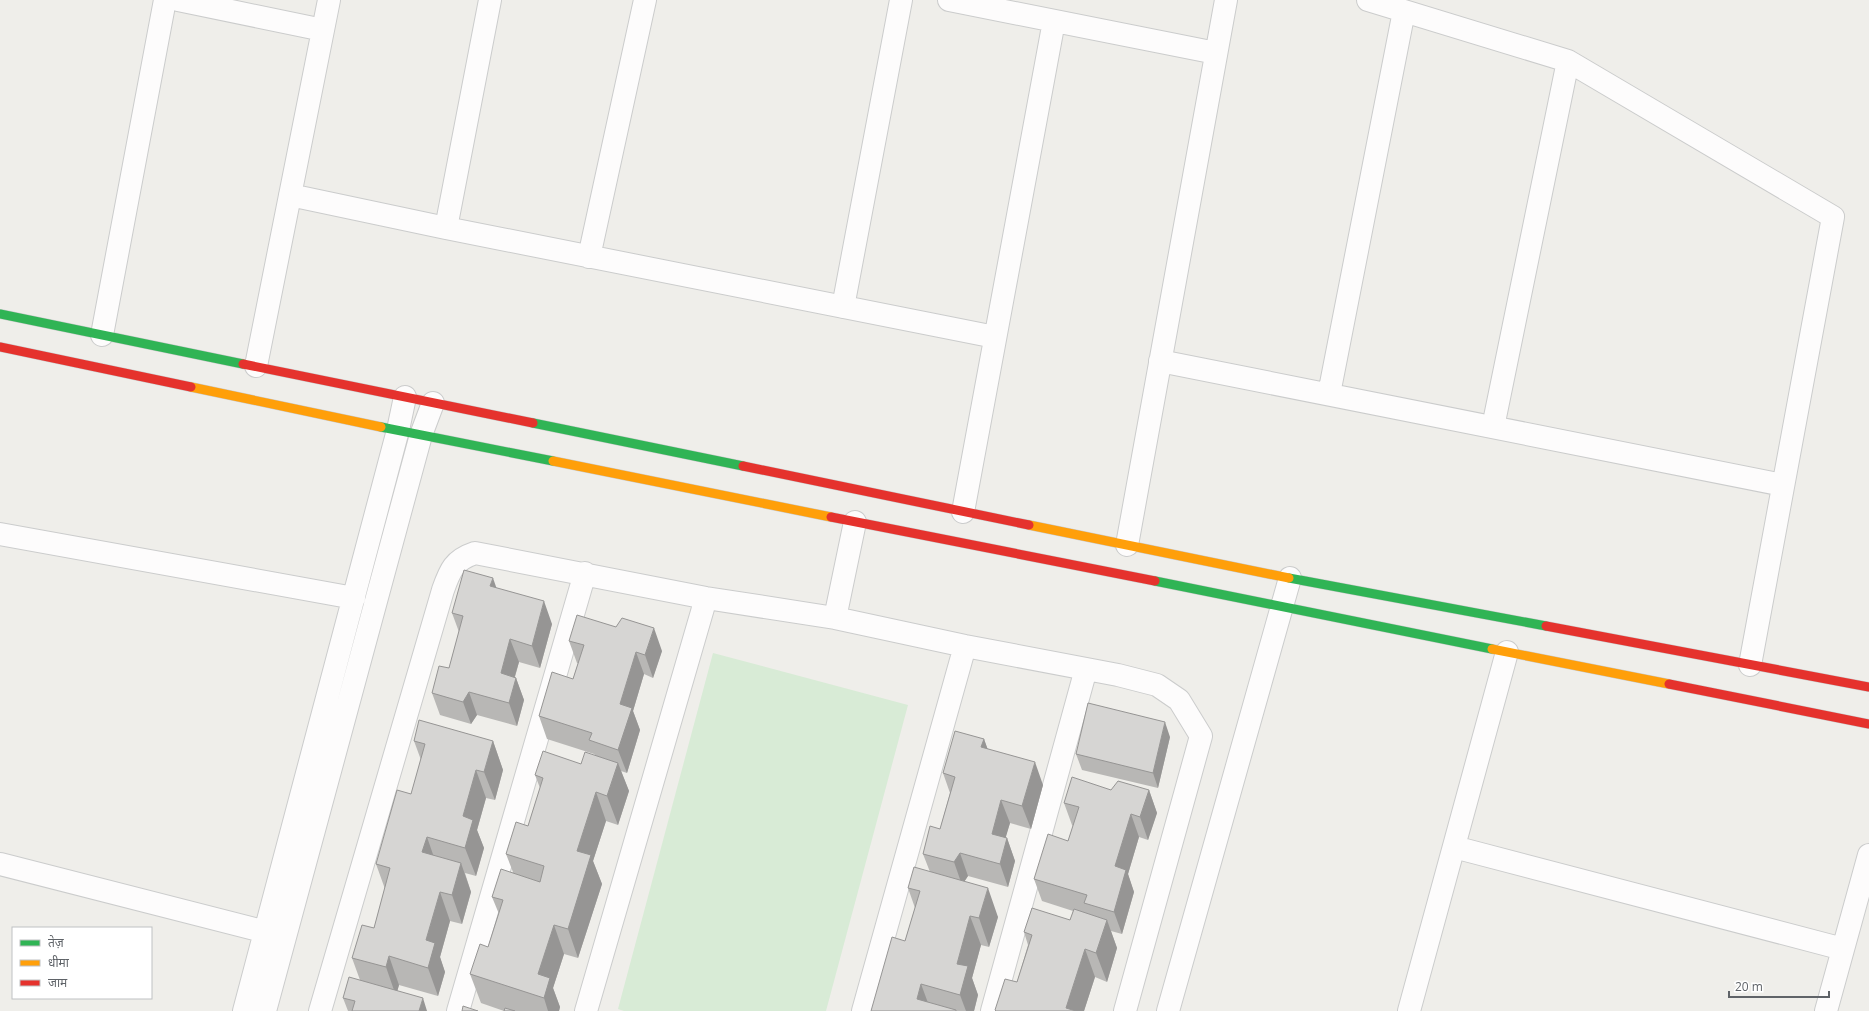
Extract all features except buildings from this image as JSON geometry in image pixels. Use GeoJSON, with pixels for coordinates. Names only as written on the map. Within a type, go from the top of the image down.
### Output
{"type":"FeatureCollection","features":[{"type":"Feature","properties":{"kind":"street"},"geometry":{"type":"LineString","coordinates":[[102,335],[165,0]]}},
{"type":"Feature","properties":{"kind":"street"},"geometry":{"type":"LineString","coordinates":[[178,0],[323,30]]}},
{"type":"Feature","properties":{"kind":"street"},"geometry":{"type":"LineString","coordinates":[[256,366],[329,0]]}},
{"type":"Feature","properties":{"kind":"street"},"geometry":{"type":"LineString","coordinates":[[446,228],[490,0]]}},
{"type":"Feature","properties":{"kind":"street"},"geometry":{"type":"LineString","coordinates":[[589,257],[645,0]]}},
{"type":"Feature","properties":{"kind":"street"},"geometry":{"type":"LineString","coordinates":[[843,307],[901,0]]}},
{"type":"Feature","properties":{"kind":"street"},"geometry":{"type":"LineString","coordinates":[[949,0],[1216,53]]}},
{"type":"Feature","properties":{"kind":"street"},"geometry":{"type":"LineString","coordinates":[[1126,545],[1226,0]]}},
{"type":"Feature","properties":{"kind":"street"},"geometry":{"type":"LineString","coordinates":[[1368,0],[1568,61],[1833,217],[1750,665]]}},
{"type":"Feature","properties":{"kind":"street"},"geometry":{"type":"LineString","coordinates":[[1329,394],[1404,11]]}},
{"type":"Feature","properties":{"kind":"street"},"geometry":{"type":"LineString","coordinates":[[963,512],[1054,21]]}},
{"type":"Feature","properties":{"kind":"street"},"geometry":{"type":"LineString","coordinates":[[1494,427],[1568,61]]}},
{"type":"Feature","properties":{"kind":"street"},"geometry":{"type":"LineString","coordinates":[[290,195],[589,257],[995,337]]}},
{"type":"Feature","properties":{"kind":"street"},"geometry":{"type":"LineString","coordinates":[[0,314],[1290,578],[1869,687]]}},
{"type":"Feature","properties":{"kind":"street"},"geometry":{"type":"LineString","coordinates":[[0,347],[421,435],[1869,724]]}},
{"type":"Feature","properties":{"kind":"street"},"geometry":{"type":"LineString","coordinates":[[1160,361],[1783,485]]}},
{"type":"Feature","properties":{"kind":"street"},"geometry":{"type":"LineString","coordinates":[[244,1011],[354,598],[398,430],[405,397]]}},
{"type":"Feature","properties":{"kind":"street"},"geometry":{"type":"LineString","coordinates":[[264,1011],[421,435],[433,403]]}},
{"type":"Feature","properties":{"kind":"street"},"geometry":{"type":"LineString","coordinates":[[835,618],[855,522]]}},
{"type":"Feature","properties":{"kind":"street"},"geometry":{"type":"LineString","coordinates":[[0,534],[354,598]]}},
{"type":"Feature","properties":{"kind":"street"},"geometry":{"type":"LineString","coordinates":[[320,1011],[443,590],[450,572],[462,558],[475,553],[706,598],[835,618],[964,646],[1118,675],[1157,685],[1179,700],[1200,736],[1125,1011]]}},
{"type":"Feature","properties":{"kind":"street"},"geometry":{"type":"LineString","coordinates":[[458,1011],[585,574]]}},
{"type":"Feature","properties":{"kind":"street"},"geometry":{"type":"LineString","coordinates":[[1168,1011],[1290,578]]}},
{"type":"Feature","properties":{"kind":"street"},"geometry":{"type":"LineString","coordinates":[[586,1011],[706,598]]}},
{"type":"Feature","properties":{"kind":"street"},"geometry":{"type":"LineString","coordinates":[[863,1011],[964,646]]}},
{"type":"Feature","properties":{"kind":"street"},"geometry":{"type":"LineString","coordinates":[[1409,1011],[1507,652]]}},
{"type":"Feature","properties":{"kind":"street"},"geometry":{"type":"LineString","coordinates":[[992,1011],[1086,669]]}},
{"type":"Feature","properties":{"kind":"street"},"geometry":{"type":"LineString","coordinates":[[1454,847],[1843,949]]}},
{"type":"Feature","properties":{"kind":"street"},"geometry":{"type":"LineString","coordinates":[[1826,1011],[1869,855]]}},
{"type":"Feature","properties":{"kind":"street"},"geometry":{"type":"LineString","coordinates":[[0,864],[266,932]]}},
{"type":"Feature","properties":{"kind":"green space"},"geometry":{"type":"Polygon","coordinates":[[[713,653],[908,705],[826,1011],[624,1011],[618,1009],[713,653]]]}},
{"type":"Feature","properties":{"kind":"traffic: fast"},"geometry":{"type":"LineString","coordinates":[[0,314],[243,364]]}},
{"type":"Feature","properties":{"kind":"traffic: fast"},"geometry":{"type":"LineString","coordinates":[[533,423],[743,466]]}},
{"type":"Feature","properties":{"kind":"traffic: fast"},"geometry":{"type":"LineString","coordinates":[[381,427],[553,461]]}},
{"type":"Feature","properties":{"kind":"traffic: fast"},"geometry":{"type":"LineString","coordinates":[[1289,578],[1546,626]]}},
{"type":"Feature","properties":{"kind":"traffic: fast"},"geometry":{"type":"LineString","coordinates":[[1155,581],[1492,649]]}},
{"type":"Feature","properties":{"kind":"traffic: slow"},"geometry":{"type":"LineString","coordinates":[[191,387],[381,427]]}},
{"type":"Feature","properties":{"kind":"traffic: slow"},"geometry":{"type":"LineString","coordinates":[[553,461],[831,517]]}},
{"type":"Feature","properties":{"kind":"traffic: slow"},"geometry":{"type":"LineString","coordinates":[[1029,525],[1289,578]]}},
{"type":"Feature","properties":{"kind":"traffic: slow"},"geometry":{"type":"LineString","coordinates":[[1492,649],[1669,684]]}},
{"type":"Feature","properties":{"kind":"traffic: jam"},"geometry":{"type":"LineString","coordinates":[[0,347],[191,387]]}},
{"type":"Feature","properties":{"kind":"traffic: jam"},"geometry":{"type":"LineString","coordinates":[[243,364],[533,423]]}},
{"type":"Feature","properties":{"kind":"traffic: jam"},"geometry":{"type":"LineString","coordinates":[[743,466],[1029,525]]}},
{"type":"Feature","properties":{"kind":"traffic: jam"},"geometry":{"type":"LineString","coordinates":[[831,517],[1155,581]]}},
{"type":"Feature","properties":{"kind":"traffic: jam"},"geometry":{"type":"LineString","coordinates":[[1546,626],[1869,687]]}},
{"type":"Feature","properties":{"kind":"traffic: jam"},"geometry":{"type":"LineString","coordinates":[[1669,684],[1869,724]]}}]}
